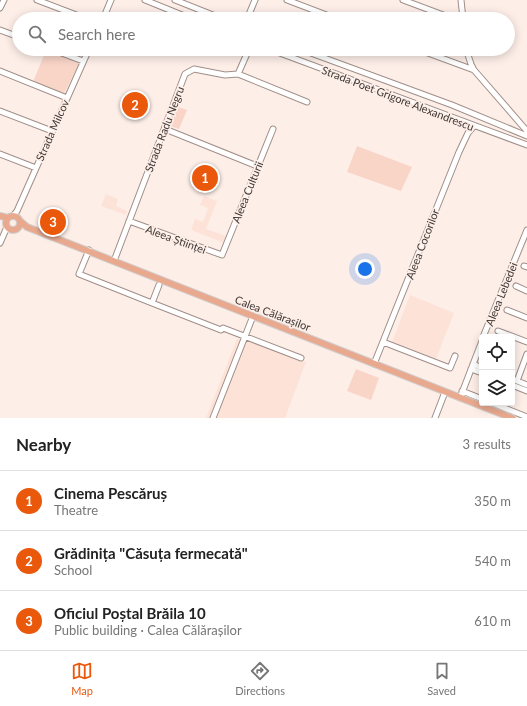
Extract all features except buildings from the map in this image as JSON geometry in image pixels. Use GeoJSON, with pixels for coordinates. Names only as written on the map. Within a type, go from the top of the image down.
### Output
{"type":"FeatureCollection","features":[{"type":"Feature","properties":{"kind":"main road","name":"Calea Călărașilor"},"geometry":{"type":"LineString","coordinates":[[0,216],[12,219],[27,227],[89,250],[445,392],[461,395],[500,416],[512,418]]}},
{"type":"Feature","properties":{"kind":"main road","name":"Calea Călărașilor"},"geometry":{"type":"LineString","coordinates":[[0,220],[12,219]]}},
{"type":"Feature","properties":{"kind":"main road"},"geometry":{"type":"LineString","coordinates":[[12,219],[12,230],[27,227]]}},
{"type":"Feature","properties":{"kind":"main road"},"geometry":{"type":"LineString","coordinates":[[12,219],[17,229]]}},
{"type":"Feature","properties":{"kind":"street"},"geometry":{"type":"LineString","coordinates":[[0,8],[4,0]]}},
{"type":"Feature","properties":{"kind":"street"},"geometry":{"type":"LineString","coordinates":[[37,0],[69,12]]}},
{"type":"Feature","properties":{"kind":"street"},"geometry":{"type":"LineString","coordinates":[[106,12],[111,0]]}},
{"type":"Feature","properties":{"kind":"street"},"geometry":{"type":"LineString","coordinates":[[145,0],[175,12]]}},
{"type":"Feature","properties":{"kind":"street"},"geometry":{"type":"LineString","coordinates":[[175,0],[205,12]]}},
{"type":"Feature","properties":{"kind":"street"},"geometry":{"type":"LineString","coordinates":[[250,12],[255,0]]}},
{"type":"Feature","properties":{"kind":"street"},"geometry":{"type":"LineString","coordinates":[[287,0],[319,12]]}},
{"type":"Feature","properties":{"kind":"street"},"geometry":{"type":"LineString","coordinates":[[402,0],[435,12]]}},
{"type":"Feature","properties":{"kind":"street"},"geometry":{"type":"LineString","coordinates":[[461,0],[462,12]]}},
{"type":"Feature","properties":{"kind":"street"},"geometry":{"type":"LineString","coordinates":[[0,30],[12,34]]}},
{"type":"Feature","properties":{"kind":"street"},"geometry":{"type":"LineString","coordinates":[[70,56],[83,61]]}},
{"type":"Feature","properties":{"kind":"street","name":"Strada Milcov"},"geometry":{"type":"LineString","coordinates":[[0,243],[36,168],[85,56]]}},
{"type":"Feature","properties":{"kind":"street"},"geometry":{"type":"LineString","coordinates":[[246,56],[238,74],[307,102]]}},
{"type":"Feature","properties":{"kind":"street","name":"Strada Poet Grigore Alexandrescu"},"geometry":{"type":"LineString","coordinates":[[288,56],[527,146]]}},
{"type":"Feature","properties":{"kind":"street","name":"Strada Poet Grigore Alexandrescu"},"geometry":{"type":"LineString","coordinates":[[319,56],[452,105],[527,136]]}},
{"type":"Feature","properties":{"kind":"street"},"geometry":{"type":"LineString","coordinates":[[436,56],[474,70]]}},
{"type":"Feature","properties":{"kind":"street"},"geometry":{"type":"LineString","coordinates":[[468,56],[470,64],[474,70],[527,131]]}},
{"type":"Feature","properties":{"kind":"street","name":"Strada Radu Negru"},"geometry":{"type":"LineString","coordinates":[[114,261],[183,79],[189,71],[198,69],[225,75],[238,74]]}},
{"type":"Feature","properties":{"kind":"street"},"geometry":{"type":"LineString","coordinates":[[0,71],[67,98]]}},
{"type":"Feature","properties":{"kind":"street"},"geometry":{"type":"LineString","coordinates":[[0,111],[52,131]]}},
{"type":"Feature","properties":{"kind":"street","name":"Aleea Cocorilor"},"geometry":{"type":"LineString","coordinates":[[374,364],[459,152],[468,133],[474,126]]}},
{"type":"Feature","properties":{"kind":"street"},"geometry":{"type":"LineString","coordinates":[[165,129],[257,166]]}},
{"type":"Feature","properties":{"kind":"street","name":"Aleea Culturii"},"geometry":{"type":"LineString","coordinates":[[222,255],[273,129]]}},
{"type":"Feature","properties":{"kind":"street"},"geometry":{"type":"LineString","coordinates":[[0,154],[36,168]]}},
{"type":"Feature","properties":{"kind":"street","name":"Aleea Științei"},"geometry":{"type":"LineString","coordinates":[[129,221],[222,255]]}},
{"type":"Feature","properties":{"kind":"street","name":"Aleea Lebedei"},"geometry":{"type":"LineString","coordinates":[[485,334],[527,230]]}},
{"type":"Feature","properties":{"kind":"street"},"geometry":{"type":"LineString","coordinates":[[89,250],[79,274],[221,330],[224,328],[301,358]]}},
{"type":"Feature","properties":{"kind":"street"},"geometry":{"type":"LineString","coordinates":[[152,303],[159,285]]}},
{"type":"Feature","properties":{"kind":"street"},"geometry":{"type":"LineString","coordinates":[[516,286],[527,290]]}},
{"type":"Feature","properties":{"kind":"street"},"geometry":{"type":"LineString","coordinates":[[507,310],[527,318]]}},
{"type":"Feature","properties":{"kind":"street"},"geometry":{"type":"LineString","coordinates":[[212,418],[253,316]]}},
{"type":"Feature","properties":{"kind":"street"},"geometry":{"type":"LineString","coordinates":[[498,331],[505,334]]}},
{"type":"Feature","properties":{"kind":"street"},"geometry":{"type":"LineString","coordinates":[[515,338],[527,342]]}},
{"type":"Feature","properties":{"kind":"street"},"geometry":{"type":"LineString","coordinates":[[383,342],[450,368],[455,356]]}},
{"type":"Feature","properties":{"kind":"street"},"geometry":{"type":"LineString","coordinates":[[479,348],[461,395],[479,398]]}},
{"type":"Feature","properties":{"kind":"street"},"geometry":{"type":"LineString","coordinates":[[515,378],[527,354]]}},
{"type":"Feature","properties":{"kind":"street"},"geometry":{"type":"LineString","coordinates":[[472,366],[479,367]]}},
{"type":"Feature","properties":{"kind":"street"},"geometry":{"type":"LineString","coordinates":[[472,366],[479,371]]}},
{"type":"Feature","properties":{"kind":"street"},"geometry":{"type":"LineString","coordinates":[[515,380],[527,385]]}},
{"type":"Feature","properties":{"kind":"street"},"geometry":{"type":"LineString","coordinates":[[515,386],[527,391]]}},
{"type":"Feature","properties":{"kind":"street"},"geometry":{"type":"LineString","coordinates":[[435,418],[445,392]]}},
{"type":"Feature","properties":{"kind":"street"},"geometry":{"type":"LineString","coordinates":[[500,406],[527,417]]}},
{"type":"Feature","properties":{"kind":"shaded area"},"geometry":{"type":"Polygon","coordinates":[[[44,56],[61,56],[79,63],[64,94],[33,82],[44,56]]]}},
{"type":"Feature","properties":{"kind":"shaded area"},"geometry":{"type":"Polygon","coordinates":[[[178,107],[187,110],[179,129],[170,126],[178,107]]]}},
{"type":"Feature","properties":{"kind":"shaded area"},"geometry":{"type":"Polygon","coordinates":[[[357,146],[412,167],[401,191],[347,172],[357,146]]]}},
{"type":"Feature","properties":{"kind":"shaded area"},"geometry":{"type":"Polygon","coordinates":[[[106,194],[118,199],[116,206],[127,211],[126,215],[101,206],[106,194]]]}},
{"type":"Feature","properties":{"kind":"shaded area"},"geometry":{"type":"Polygon","coordinates":[[[204,196],[217,201],[206,229],[226,236],[224,243],[191,230],[195,219],[203,222],[208,208],[200,205],[204,196]]]}},
{"type":"Feature","properties":{"kind":"shaded area"},"geometry":{"type":"Polygon","coordinates":[[[410,295],[454,313],[436,359],[392,342],[410,295]]]}},
{"type":"Feature","properties":{"kind":"shaded area"},"geometry":{"type":"Polygon","coordinates":[[[237,339],[245,340],[306,362],[285,418],[206,418],[237,339]]]}},
{"type":"Feature","properties":{"kind":"shaded area"},"geometry":{"type":"Polygon","coordinates":[[[356,369],[379,378],[371,400],[347,391],[356,369]]]}},
{"type":"Feature","properties":{"kind":"place","name":"Grădinița \"Căsuța fermecată\""},"geometry":{"type":"Point","coordinates":[135,105]}},
{"type":"Feature","properties":{"kind":"place","name":"Cinema Pescăruș"},"geometry":{"type":"Point","coordinates":[205,178]}},
{"type":"Feature","properties":{"kind":"place","name":"Oficiul Poștal Brăila 10"},"geometry":{"type":"Point","coordinates":[53,222]}}]}
